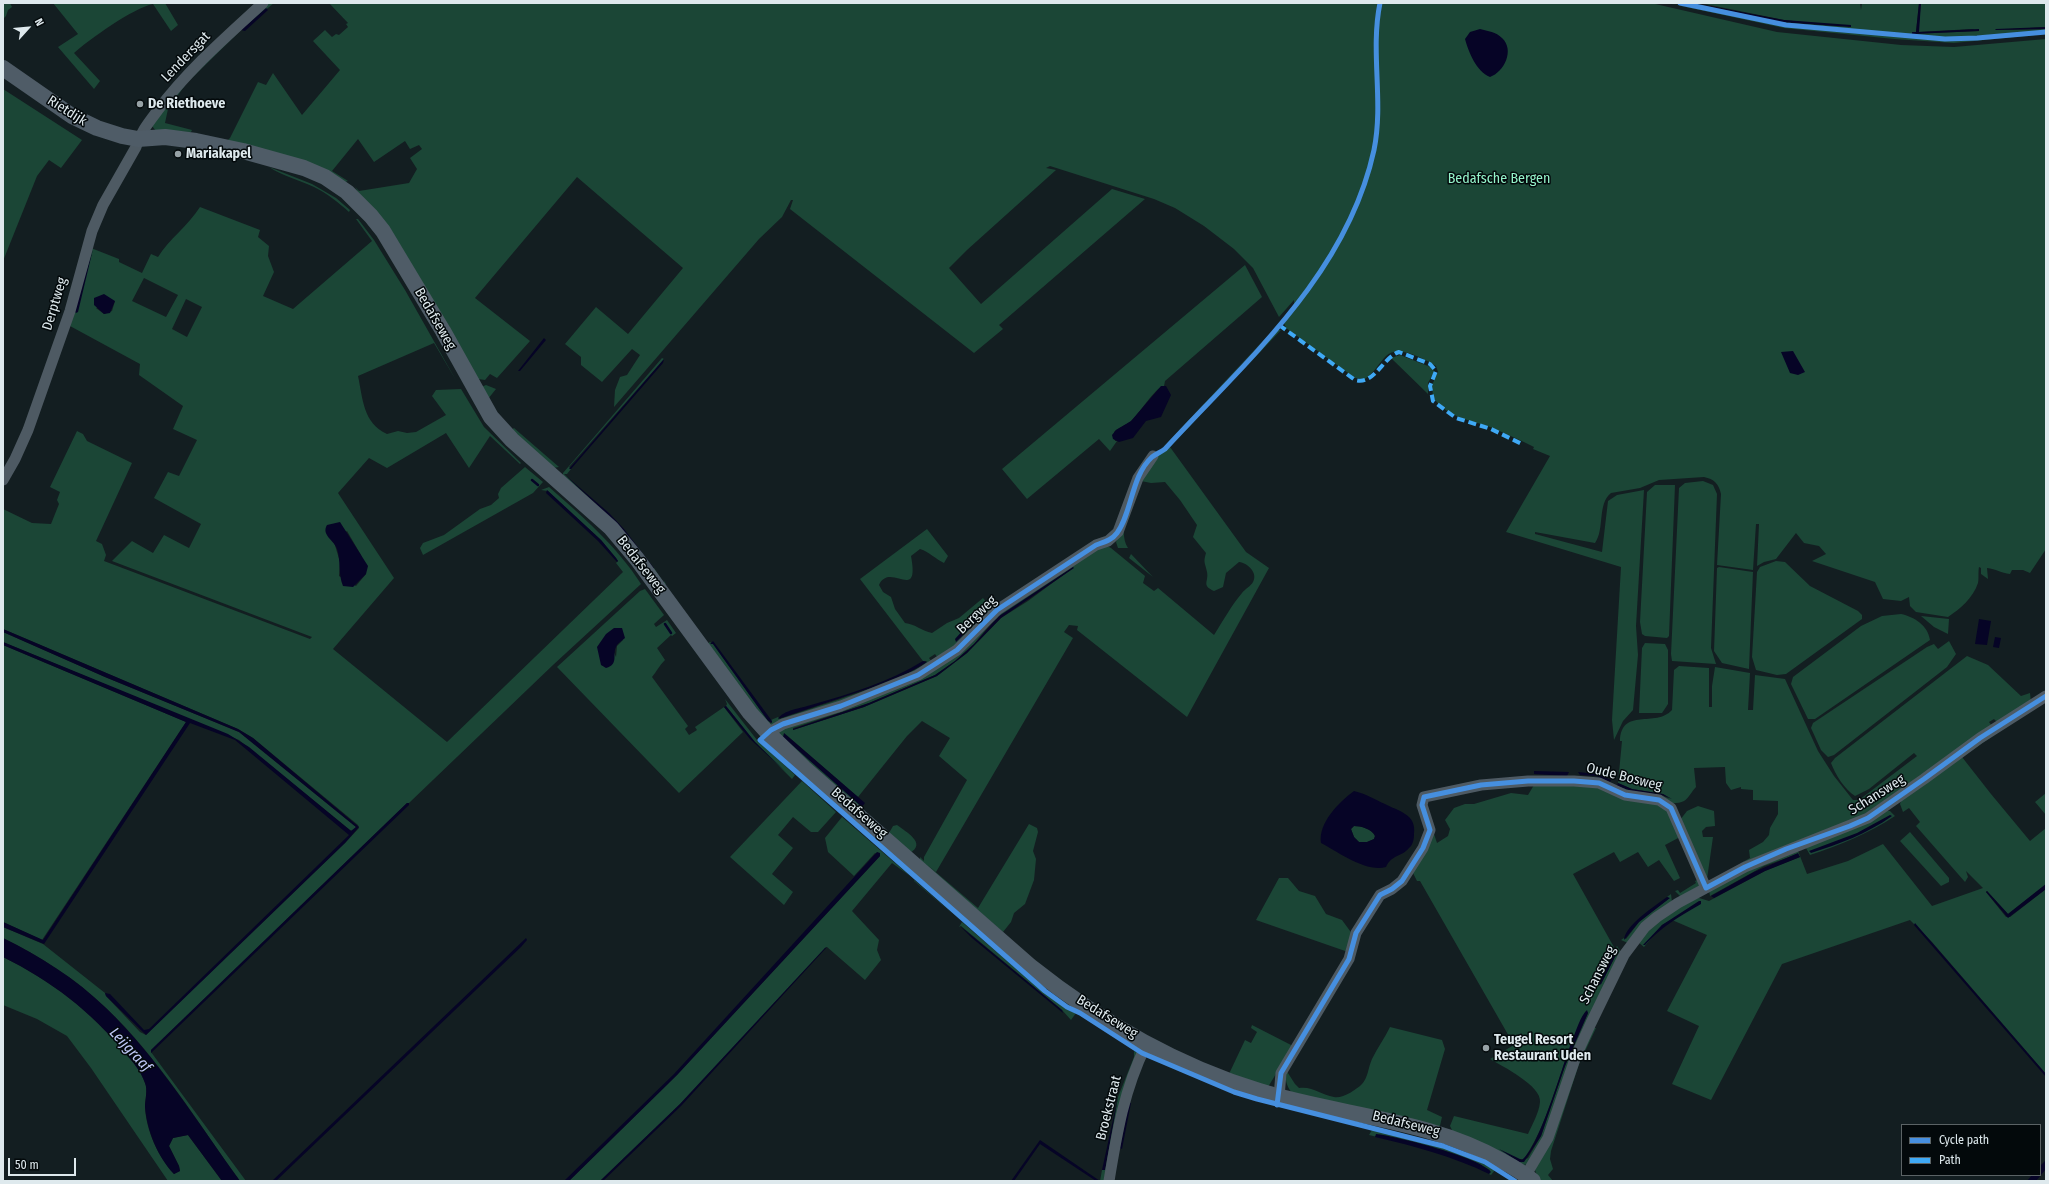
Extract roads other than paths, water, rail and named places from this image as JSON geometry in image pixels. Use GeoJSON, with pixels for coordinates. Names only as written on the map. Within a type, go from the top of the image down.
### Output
{"type":"FeatureCollection","features":[{"type":"Feature","properties":{"kind":"street","name":"Lendersgat"},"geometry":{"type":"LineString","coordinates":[[138,139],[164,102],[197,64],[263,3]]}},
{"type":"Feature","properties":{"kind":"street","name":"Rietdijk"},"geometry":{"type":"LineString","coordinates":[[3,68],[85,123],[122,136],[138,139]]}},
{"type":"Feature","properties":{"kind":"street","name":"Bedafseweg"},"geometry":{"type":"LineString","coordinates":[[138,139],[165,137],[196,141],[284,162],[304,168],[325,177],[357,200],[383,231],[443,331],[491,417],[512,440],[611,528],[637,559],[750,713],[804,768],[1030,966],[1067,995],[1106,1022],[1146,1045],[1239,1084],[1279,1097],[1451,1137],[1488,1153],[1530,1178]]}},
{"type":"Feature","properties":{"kind":"street","name":"Derptweg"},"geometry":{"type":"LineString","coordinates":[[3,480],[15,460],[28,430],[70,311],[92,231],[103,205],[136,147],[138,139]]}},
{"type":"Feature","properties":{"kind":"street","name":"Bergweg"},"geometry":{"type":"LineString","coordinates":[[768,733],[784,724],[841,706],[908,680],[943,660],[957,650],[998,610],[1096,545],[1113,537],[1118,532],[1138,478],[1153,456]]}},
{"type":"Feature","properties":{"kind":"street","name":"Schansweg"},"geometry":{"type":"LineString","coordinates":[[1530,1178],[1548,1138],[1576,1056],[1624,955],[1638,935],[1657,917],[1745,867],[1786,849],[1843,829],[1868,818],[1980,738],[2046,696]]}},
{"type":"Feature","properties":{"kind":"street","name":"Oude Bosweg"},"geometry":{"type":"LineString","coordinates":[[1279,1097],[1281,1073],[1349,960],[1356,933],[1380,895],[1392,889],[1402,881],[1423,848],[1430,830],[1422,805],[1424,797],[1481,785],[1528,781],[1587,781],[1599,784],[1625,795],[1664,802],[1671,808],[1676,816],[1706,888]]}},
{"type":"Feature","properties":{"kind":"street","name":"Broekstraat"},"geometry":{"type":"LineString","coordinates":[[1109,1181],[1126,1094],[1134,1070],[1146,1045]]}},
{"type":"Feature","properties":{"kind":"water"},"geometry":{"type":"Polygon","coordinates":[[[1694,3],[1784,20],[1851,25],[1851,27],[1781,22],[1694,3]]]}},
{"type":"Feature","properties":{"kind":"water"},"geometry":{"type":"Polygon","coordinates":[[[1919,3],[1921,3],[1919,32],[1979,29],[1979,31],[1912,34],[1912,32],[1916,32],[1919,3]]]}},
{"type":"Feature","properties":{"kind":"water"},"geometry":{"type":"Polygon","coordinates":[[[266,8],[268,10],[245,31],[241,30],[266,8]]]}},
{"type":"Feature","properties":{"kind":"water"},"geometry":{"type":"Polygon","coordinates":[[[2046,27],[2046,29],[1995,30],[1996,29],[2046,27]]]}},
{"type":"Feature","properties":{"kind":"water"},"geometry":{"type":"Polygon","coordinates":[[[1480,29],[1500,36],[1508,48],[1508,54],[1503,66],[1490,77],[1477,66],[1471,56],[1465,39],[1470,32],[1480,29]]]}},
{"type":"Feature","properties":{"kind":"water"},"geometry":{"type":"Polygon","coordinates":[[[93,249],[78,312],[76,313],[74,311],[93,249]]]}},
{"type":"Feature","properties":{"kind":"water"},"geometry":{"type":"Polygon","coordinates":[[[104,294],[115,301],[110,313],[104,314],[94,305],[94,298],[104,294]]]}},
{"type":"Feature","properties":{"kind":"water"},"geometry":{"type":"Polygon","coordinates":[[[544,338],[546,340],[520,371],[518,371],[544,338]]]}},
{"type":"Feature","properties":{"kind":"water"},"geometry":{"type":"Polygon","coordinates":[[[1793,351],[1805,372],[1798,375],[1790,373],[1781,352],[1793,351]]]}},
{"type":"Feature","properties":{"kind":"water"},"geometry":{"type":"Polygon","coordinates":[[[664,359],[663,363],[571,469],[569,469],[664,359]]]}},
{"type":"Feature","properties":{"kind":"water"},"geometry":{"type":"Polygon","coordinates":[[[1161,386],[1166,386],[1171,395],[1161,417],[1146,421],[1133,438],[1119,442],[1113,439],[1112,435],[1116,430],[1131,421],[1161,386]]]}},
{"type":"Feature","properties":{"kind":"water"},"geometry":{"type":"Polygon","coordinates":[[[564,474],[609,513],[624,529],[654,568],[652,569],[610,517],[564,474]]]}},
{"type":"Feature","properties":{"kind":"water"},"geometry":{"type":"Polygon","coordinates":[[[547,490],[601,540],[616,558],[618,561],[617,562],[598,541],[546,493],[547,490]]]}},
{"type":"Feature","properties":{"kind":"water"},"geometry":{"type":"Polygon","coordinates":[[[340,522],[368,566],[366,574],[353,587],[343,586],[337,549],[326,532],[327,525],[340,522]]]}},
{"type":"Feature","properties":{"kind":"water"},"geometry":{"type":"Polygon","coordinates":[[[1073,567],[1074,568],[1001,618],[967,653],[937,676],[864,707],[793,730],[869,703],[935,675],[955,661],[974,644],[999,616],[1073,567]]]}},
{"type":"Feature","properties":{"kind":"water"},"geometry":{"type":"Polygon","coordinates":[[[982,609],[985,614],[956,642],[955,639],[982,609]]]}},
{"type":"Feature","properties":{"kind":"water"},"geometry":{"type":"Polygon","coordinates":[[[1979,619],[1991,621],[1987,645],[1975,644],[1979,619]]]}},
{"type":"Feature","properties":{"kind":"water"},"geometry":{"type":"Polygon","coordinates":[[[614,628],[622,628],[625,638],[615,648],[613,664],[606,668],[601,665],[597,647],[606,634],[614,628]]]}},
{"type":"Feature","properties":{"kind":"water"},"geometry":{"type":"Polygon","coordinates":[[[3,629],[238,729],[253,738],[359,827],[345,843],[146,1035],[106,996],[105,993],[110,994],[144,1030],[149,1029],[349,835],[235,740],[190,723],[44,944],[3,927],[3,922],[43,940],[186,722],[3,645],[3,642],[228,734],[249,747],[351,831],[356,827],[239,732],[105,677],[3,632],[3,629]]]}},
{"type":"Feature","properties":{"kind":"water"},"geometry":{"type":"Polygon","coordinates":[[[1995,637],[2001,638],[1999,648],[1993,647],[1995,637]]]}},
{"type":"Feature","properties":{"kind":"water"},"geometry":{"type":"Polygon","coordinates":[[[713,641],[772,723],[768,721],[713,644],[710,644],[713,641]]]}},
{"type":"Feature","properties":{"kind":"water"},"geometry":{"type":"Polygon","coordinates":[[[923,661],[927,662],[910,672],[870,688],[778,719],[788,711],[869,687],[897,675],[923,661]]]}},
{"type":"Feature","properties":{"kind":"water"},"geometry":{"type":"Polygon","coordinates":[[[726,706],[755,742],[786,772],[750,739],[724,707],[726,706]]]}},
{"type":"Feature","properties":{"kind":"water"},"geometry":{"type":"Polygon","coordinates":[[[784,733],[865,803],[862,807],[783,737],[784,733]]]}},
{"type":"Feature","properties":{"kind":"water"},"geometry":{"type":"Polygon","coordinates":[[[1534,771],[1569,772],[1567,776],[1534,774],[1534,771]]]}},
{"type":"Feature","properties":{"kind":"water"},"geometry":{"type":"Polygon","coordinates":[[[1578,772],[1598,774],[1611,780],[1610,782],[1596,776],[1580,775],[1578,772]]]}},
{"type":"Feature","properties":{"kind":"water"},"geometry":{"type":"Polygon","coordinates":[[[1618,783],[1632,789],[1663,794],[1672,799],[1662,795],[1631,791],[1617,786],[1618,783]]]}},
{"type":"Feature","properties":{"kind":"water"},"geometry":{"type":"Polygon","coordinates":[[[1354,791],[1366,795],[1401,811],[1413,822],[1413,842],[1406,851],[1391,860],[1386,867],[1370,867],[1353,861],[1321,843],[1321,835],[1326,821],[1336,807],[1354,791]],[[1354,826],[1351,829],[1354,837],[1359,842],[1367,842],[1374,839],[1375,836],[1371,831],[1363,827],[1354,826]]]}},
{"type":"Feature","properties":{"kind":"water"},"geometry":{"type":"Polygon","coordinates":[[[407,803],[409,803],[409,805],[151,1053],[151,1050],[407,803]]]}},
{"type":"Feature","properties":{"kind":"water"},"geometry":{"type":"Polygon","coordinates":[[[1890,815],[1892,816],[1853,838],[1811,853],[1809,851],[1857,833],[1890,815]]]}},
{"type":"Feature","properties":{"kind":"water"},"geometry":{"type":"Polygon","coordinates":[[[877,852],[880,853],[880,856],[677,1075],[569,1181],[564,1181],[674,1074],[877,852]]]}},
{"type":"Feature","properties":{"kind":"water"},"geometry":{"type":"Polygon","coordinates":[[[1798,853],[1800,857],[1765,871],[1714,898],[1711,896],[1754,872],[1798,853]]]}},
{"type":"Feature","properties":{"kind":"water"},"geometry":{"type":"Polygon","coordinates":[[[2046,884],[2046,889],[2008,918],[1986,892],[1987,891],[2008,914],[2046,884]]]}},
{"type":"Feature","properties":{"kind":"water"},"geometry":{"type":"Polygon","coordinates":[[[1667,897],[1670,898],[1639,922],[1624,940],[1629,928],[1635,922],[1667,897]]]}},
{"type":"Feature","properties":{"kind":"water"},"geometry":{"type":"Polygon","coordinates":[[[1701,901],[1701,904],[1671,922],[1645,945],[1643,945],[1662,925],[1701,901]]]}},
{"type":"Feature","properties":{"kind":"water"},"geometry":{"type":"Polygon","coordinates":[[[1915,923],[2046,1074],[2046,1077],[1914,925],[1915,923]]]}},
{"type":"Feature","properties":{"kind":"water"},"geometry":{"type":"Polygon","coordinates":[[[960,926],[1062,1010],[1063,1013],[972,938],[960,926]]]}},
{"type":"Feature","properties":{"kind":"water","name":"Leijgraaf"},"geometry":{"type":"Polygon","coordinates":[[[3,938],[44,960],[70,978],[94,997],[125,1027],[160,1069],[240,1181],[222,1181],[188,1135],[173,1138],[169,1146],[180,1171],[174,1174],[163,1160],[154,1143],[146,1116],[146,1086],[131,1060],[99,1024],[69,998],[37,976],[3,957],[3,938]]]}},
{"type":"Feature","properties":{"kind":"water"},"geometry":{"type":"Polygon","coordinates":[[[526,938],[527,940],[521,947],[276,1181],[272,1181],[526,938]]]}},
{"type":"Feature","properties":{"kind":"water"},"geometry":{"type":"Polygon","coordinates":[[[827,947],[681,1106],[603,1181],[600,1181],[680,1104],[827,947]]]}},
{"type":"Feature","properties":{"kind":"water"},"geometry":{"type":"Polygon","coordinates":[[[1615,949],[1618,949],[1618,951],[1601,984],[1599,985],[1598,983],[1615,949]]]}},
{"type":"Feature","properties":{"kind":"water"},"geometry":{"type":"Polygon","coordinates":[[[1587,1010],[1588,1013],[1565,1066],[1541,1136],[1524,1162],[1519,1162],[1499,1149],[1522,1160],[1529,1152],[1536,1139],[1550,1104],[1579,1023],[1587,1010]]]}},
{"type":"Feature","properties":{"kind":"water"},"geometry":{"type":"Polygon","coordinates":[[[1118,1097],[1105,1170],[1102,1170],[1118,1097]]]}},
{"type":"Feature","properties":{"kind":"water"},"geometry":{"type":"Polygon","coordinates":[[[1129,1103],[1131,1103],[1122,1149],[1120,1148],[1129,1103]]]}},
{"type":"Feature","properties":{"kind":"water"},"geometry":{"type":"Polygon","coordinates":[[[1376,1134],[1437,1148],[1471,1160],[1484,1166],[1491,1172],[1489,1174],[1433,1152],[1375,1137],[1376,1134]]]}},
{"type":"Feature","properties":{"kind":"water"},"geometry":{"type":"Polygon","coordinates":[[[1040,1140],[1100,1181],[1096,1181],[1040,1144],[1014,1181],[1011,1181],[1040,1140]]]}},
{"type":"Feature","properties":{"kind":"water"},"geometry":{"type":"Polygon","coordinates":[[[2046,1160],[2046,1169],[2041,1175],[2041,1165],[2046,1160]]]}},
{"type":"Feature","properties":{"kind":"water"},"geometry":{"type":"Polygon","coordinates":[[[2031,1176],[2040,1176],[2036,1181],[2027,1181],[2031,1176]]]}},
{"type":"Feature","properties":{"kind":"waterway"},"geometry":{"type":"LineString","coordinates":[[532,480],[538,485]]}},
{"type":"Feature","properties":{"kind":"waterway"},"geometry":{"type":"LineString","coordinates":[[665,624],[671,633]]}},
{"type":"Feature","properties":{"kind":"place","name":"De Riethoeve"},"geometry":{"type":"Point","coordinates":[140,104]}},
{"type":"Feature","properties":{"kind":"place","name":"Mariakapel"},"geometry":{"type":"Point","coordinates":[178,154]}},
{"type":"Feature","properties":{"kind":"place","name":"Teugel Resort Restaurant Uden"},"geometry":{"type":"Point","coordinates":[1486,1048]}},
{"type":"Feature","properties":{"kind":"park label","name":"Bedafsche Bergen"},"geometry":{"type":"Point","coordinates":[1499,179]}}]}
